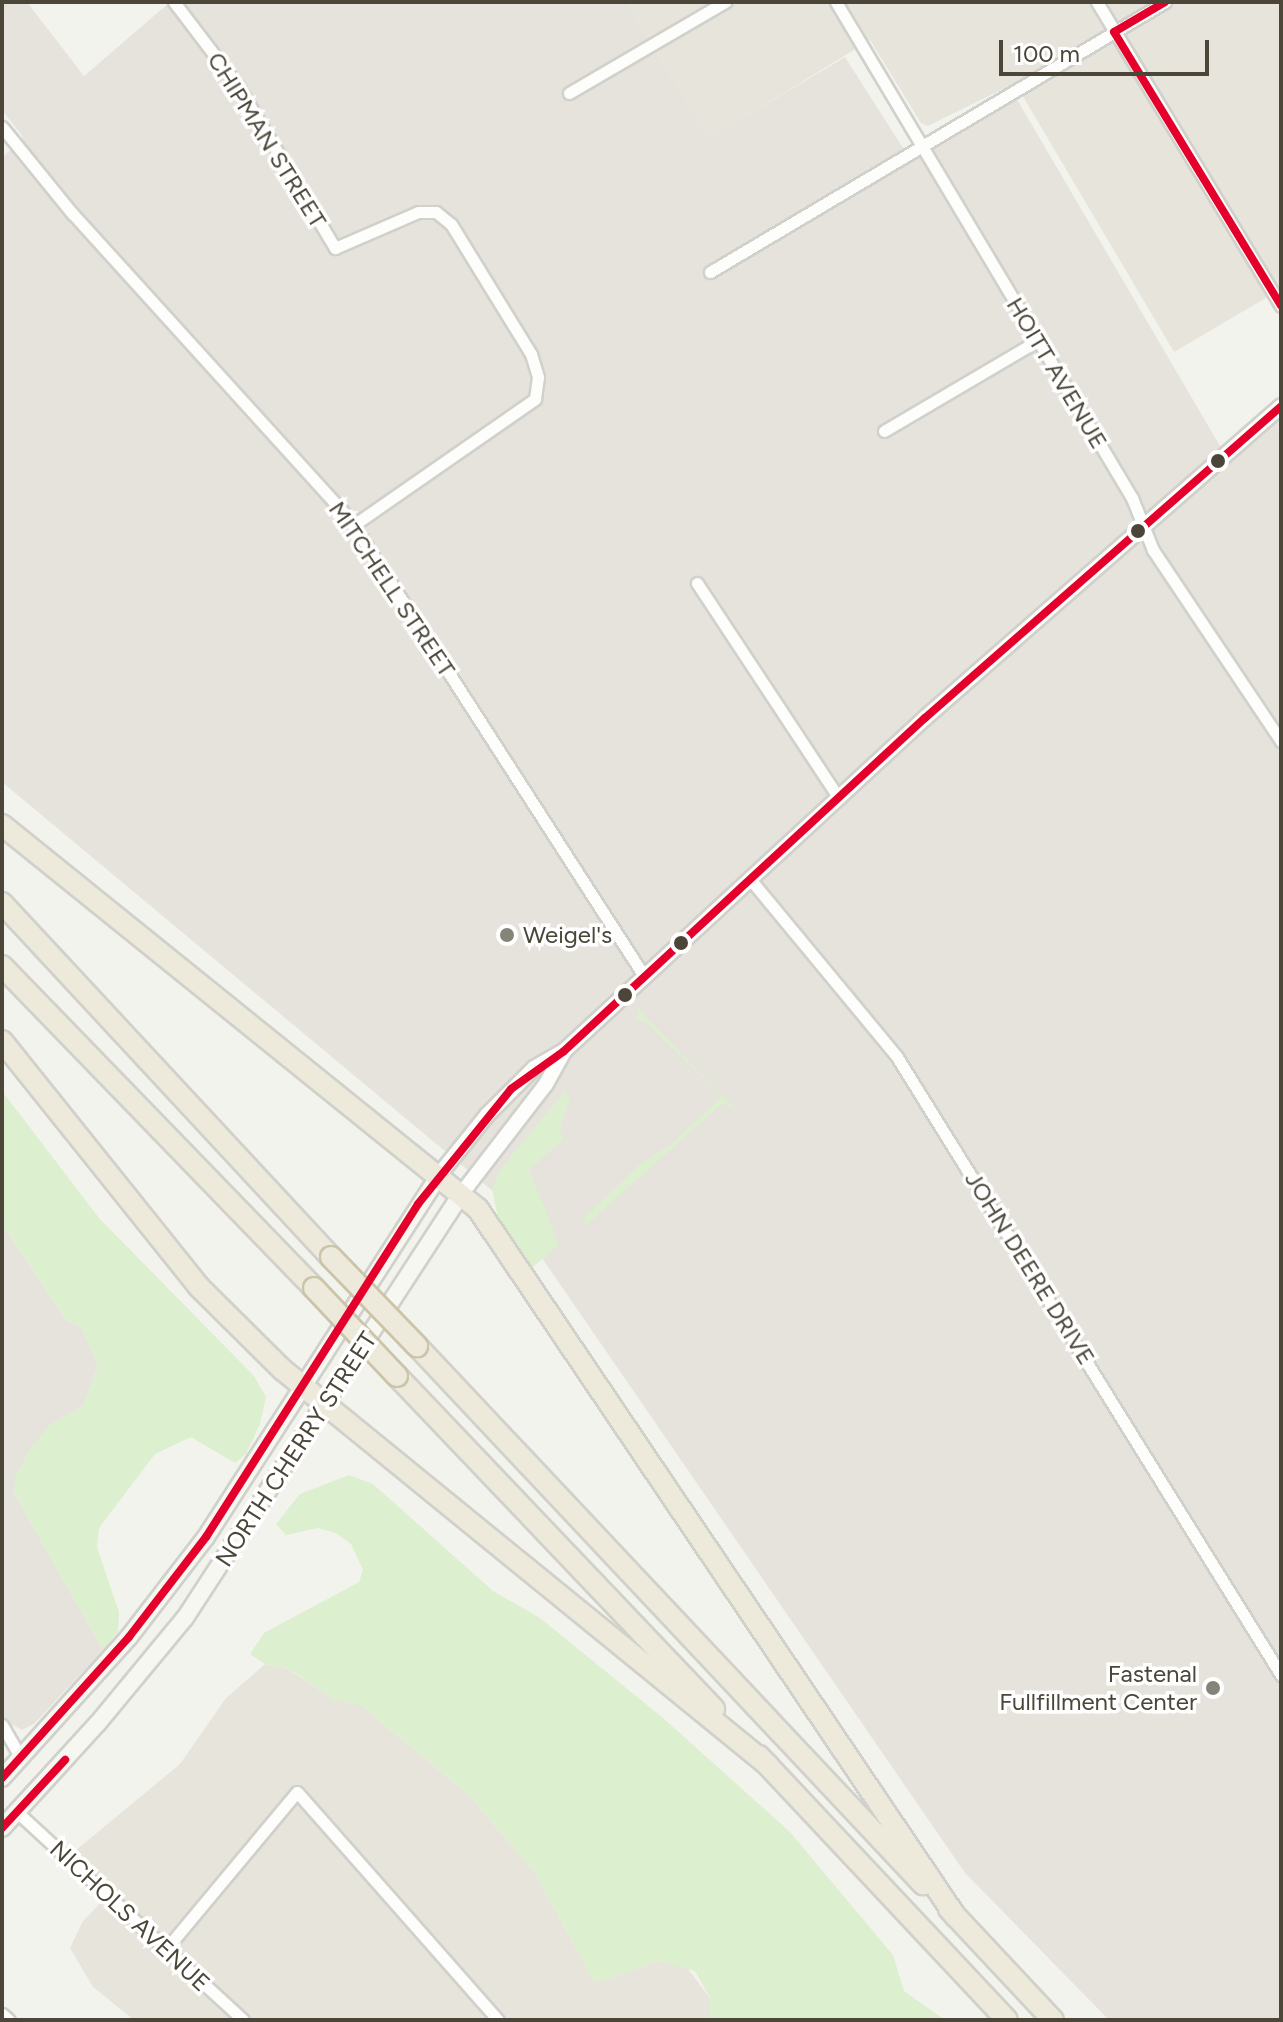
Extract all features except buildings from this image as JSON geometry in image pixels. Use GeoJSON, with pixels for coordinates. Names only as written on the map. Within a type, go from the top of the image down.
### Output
{"type":"FeatureCollection","features":[{"type":"Feature","properties":{"kind":"highway"},"geometry":{"type":"LineString","coordinates":[[2,825],[462,1193],[478,1209],[956,1917]]}},
{"type":"Feature","properties":{"kind":"highway"},"geometry":{"type":"LineString","coordinates":[[2,903],[817,1777],[1053,2020]]}},
{"type":"Feature","properties":{"kind":"highway"},"geometry":{"type":"LineString","coordinates":[[2,966],[314,1288],[1007,2020]]}},
{"type":"Feature","properties":{"kind":"highway"},"geometry":{"type":"LineString","coordinates":[[2,1041],[199,1287],[304,1387],[768,1765]]}},
{"type":"Feature","properties":{"kind":"main road","name":"NORTH CHERRY STREET"},"geometry":{"type":"LineString","coordinates":[[2,1778],[174,1580],[304,1387],[439,1175]]}},
{"type":"Feature","properties":{"kind":"main road","name":"NORTH CHERRY STREET"},"geometry":{"type":"LineString","coordinates":[[2,1828],[185,1618],[462,1193]]}},
{"type":"Feature","properties":{"kind":"street","name":"CHIPMAN STREET"},"geometry":{"type":"LineString","coordinates":[[174,2],[238,86],[335,248],[418,212],[436,212],[451,224],[531,354],[538,377],[535,399],[354,525]]}},
{"type":"Feature","properties":{"kind":"street"},"geometry":{"type":"LineString","coordinates":[[569,93],[725,2]]}},
{"type":"Feature","properties":{"kind":"street","name":"HOITT AVENUE"},"geometry":{"type":"LineString","coordinates":[[836,2],[1132,498],[1143,529],[1281,741]]}},
{"type":"Feature","properties":{"kind":"street"},"geometry":{"type":"LineString","coordinates":[[1097,2],[1281,306]]}},
{"type":"Feature","properties":{"kind":"street"},"geometry":{"type":"LineString","coordinates":[[710,272],[921,144],[1165,2]]}},
{"type":"Feature","properties":{"kind":"street","name":"MITCHELL STREET"},"geometry":{"type":"LineString","coordinates":[[2,127],[72,213],[354,525],[644,976]]}},
{"type":"Feature","properties":{"kind":"street"},"geometry":{"type":"LineString","coordinates":[[884,431],[1037,341]]}},
{"type":"Feature","properties":{"kind":"street","name":"NORTH CHERRY STREET"},"geometry":{"type":"LineString","coordinates":[[439,1175],[511,1089],[564,1051],[839,798],[1281,406]]}},
{"type":"Feature","properties":{"kind":"street"},"geometry":{"type":"LineString","coordinates":[[697,583],[839,798]]}},
{"type":"Feature","properties":{"kind":"street","name":"JOHN DEERE DRIVE"},"geometry":{"type":"LineString","coordinates":[[750,879],[897,1057],[1281,1675]]}},
{"type":"Feature","properties":{"kind":"street","name":"NORTH CHERRY STREET"},"geometry":{"type":"LineString","coordinates":[[462,1193],[546,1084],[564,1051]]}},
{"type":"Feature","properties":{"kind":"street"},"geometry":{"type":"LineString","coordinates":[[2,1725],[21,1758]]}},
{"type":"Feature","properties":{"kind":"street"},"geometry":{"type":"LineString","coordinates":[[166,1949],[297,1792],[498,2020]]}},
{"type":"Feature","properties":{"kind":"street","name":"NICHOLS AVENUE"},"geometry":{"type":"LineString","coordinates":[[17,1812],[243,2020]]}},
{"type":"Feature","properties":{"kind":"street"},"geometry":{"type":"LineString","coordinates":[[2,2014],[9,2020]]}},
{"type":"Feature","properties":{"kind":"shaded area"},"geometry":{"type":"Polygon","coordinates":[[[2,2],[27,2],[84,76],[170,2],[627,2],[708,139],[845,57],[910,159],[1015,96],[1230,463],[1281,418],[1281,2020],[1109,2020],[965,1873],[500,1197],[2,782],[2,158],[23,137],[2,110],[2,2]]]}},
{"type":"Feature","properties":{"kind":"shaded area"},"geometry":{"type":"Polygon","coordinates":[[[627,2],[1281,2],[1281,296],[1278,291],[1174,352],[1015,83],[928,126],[921,123],[870,40],[708,140],[627,2]]]}},
{"type":"Feature","properties":{"kind":"shaded area"},"geometry":{"type":"Polygon","coordinates":[[[2,1224],[66,1320],[81,1327],[98,1364],[84,1405],[49,1426],[14,1493],[103,1650],[34,1724],[22,1730],[13,1725],[2,1739],[2,1224]]]}},
{"type":"Feature","properties":{"kind":"shaded area"},"geometry":{"type":"Polygon","coordinates":[[[265,1664],[286,1668],[334,1699],[361,1705],[469,1795],[535,1873],[595,1983],[658,1961],[685,1965],[710,1998],[710,2020],[134,2020],[93,1987],[70,1948],[83,1921],[112,1891],[76,1850],[180,1764],[226,1698],[265,1664]]]}},
{"type":"Feature","properties":{"kind":"green space"},"geometry":{"type":"Polygon","coordinates":[[[638,1009],[736,1110],[723,1103],[586,1225],[583,1219],[639,1165],[670,1145],[722,1097],[645,1021],[637,1020],[638,1009]]]}},
{"type":"Feature","properties":{"kind":"green space"},"geometry":{"type":"Polygon","coordinates":[[[2,1091],[99,1218],[254,1376],[266,1397],[260,1424],[246,1454],[235,1463],[191,1437],[155,1454],[99,1528],[97,1547],[119,1612],[118,1632],[103,1650],[14,1493],[16,1476],[28,1452],[49,1426],[84,1405],[98,1364],[81,1327],[66,1320],[2,1224],[2,1091]]]}},
{"type":"Feature","properties":{"kind":"green space"},"geometry":{"type":"Polygon","coordinates":[[[564,1092],[570,1097],[560,1131],[563,1139],[529,1170],[559,1244],[530,1270],[499,1223],[492,1189],[500,1170],[564,1092]]]}},
{"type":"Feature","properties":{"kind":"green space"},"geometry":{"type":"Polygon","coordinates":[[[349,1475],[373,1484],[493,1591],[540,1618],[663,1718],[790,1832],[893,1955],[904,1991],[945,2020],[710,2020],[710,1998],[695,1971],[658,1961],[595,1983],[535,1873],[469,1795],[361,1705],[334,1699],[287,1668],[265,1664],[250,1654],[264,1633],[359,1582],[363,1570],[351,1544],[336,1533],[318,1528],[286,1535],[276,1524],[300,1494],[349,1475]]]}},
{"type":"Feature","properties":{"kind":"transit line"},"geometry":{"type":"LineString","coordinates":[[1165,2],[1114,32],[1281,306]]}},
{"type":"Feature","properties":{"kind":"transit line"},"geometry":{"type":"LineString","coordinates":[[2,1778],[129,1637],[206,1537],[418,1204],[511,1089],[564,1051],[925,718],[1281,406]]}},
{"type":"Feature","properties":{"kind":"transit line"},"geometry":{"type":"LineString","coordinates":[[2,1828],[65,1760]]}},
{"type":"Feature","properties":{"kind":"place","name":"Weigel's"},"geometry":{"type":"Point","coordinates":[507,935]}},
{"type":"Feature","properties":{"kind":"place","name":"Fastenal Fullfillment Center"},"geometry":{"type":"Point","coordinates":[1213,1688]}}]}
